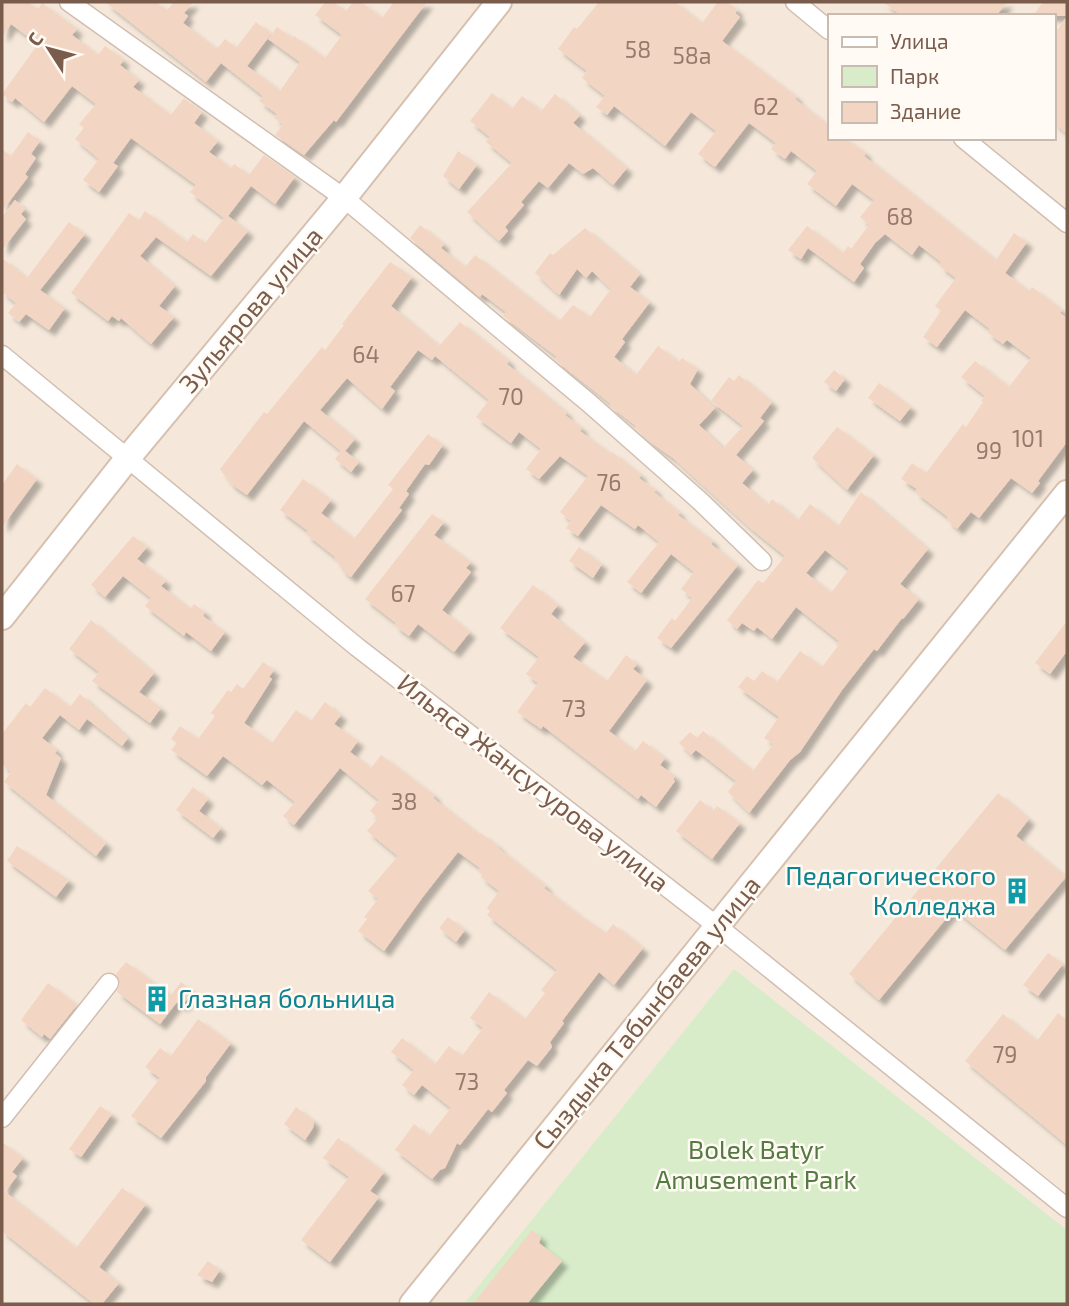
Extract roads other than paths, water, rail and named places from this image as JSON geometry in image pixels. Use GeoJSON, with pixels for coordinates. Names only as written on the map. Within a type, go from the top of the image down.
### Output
{"type":"FeatureCollection","features":[{"type":"Feature","properties":{"kind":"street"},"geometry":{"type":"LineString","coordinates":[[69,2],[344,198],[701,500],[762,561]]}},
{"type":"Feature","properties":{"kind":"street","name":"Зульярова улица"},"geometry":{"type":"LineString","coordinates":[[2,617],[127,459],[344,198],[499,2]]}},
{"type":"Feature","properties":{"kind":"street"},"geometry":{"type":"LineString","coordinates":[[795,2],[828,29]]}},
{"type":"Feature","properties":{"kind":"street"},"geometry":{"type":"LineString","coordinates":[[965,140],[1067,223]]}},
{"type":"Feature","properties":{"kind":"street","name":"Ильяса Жансугурова улица"},"geometry":{"type":"LineString","coordinates":[[2,355],[357,647],[717,926],[1067,1208]]}},
{"type":"Feature","properties":{"kind":"street","name":"Сыздыка Табынбаева улица"},"geometry":{"type":"LineString","coordinates":[[412,1304],[1067,493]]}},
{"type":"Feature","properties":{"kind":"street"},"geometry":{"type":"LineString","coordinates":[[2,1118],[108,983]]}},
{"type":"Feature","properties":{"kind":"place","name":"Педагогического Колледжа"},"geometry":{"type":"Point","coordinates":[1017,891]}},
{"type":"Feature","properties":{"kind":"place","name":"Глазная больница"},"geometry":{"type":"Point","coordinates":[157,999]}},
{"type":"Feature","properties":{"kind":"park label","name":"Bolek Batyr Amusement Park"},"geometry":{"type":"Point","coordinates":[756,1165]}}]}
